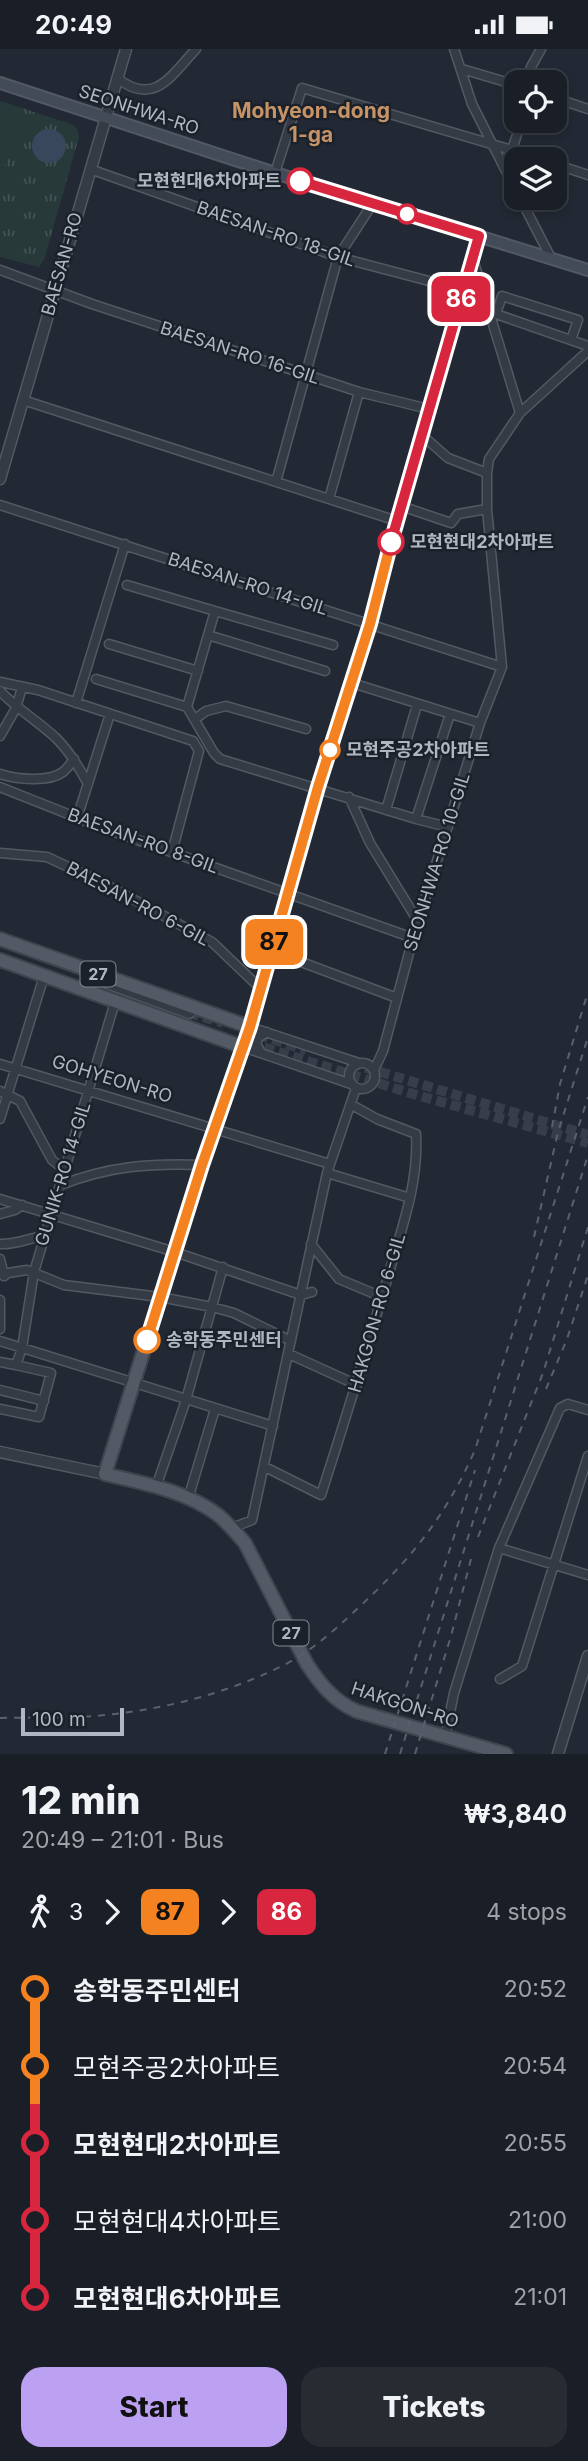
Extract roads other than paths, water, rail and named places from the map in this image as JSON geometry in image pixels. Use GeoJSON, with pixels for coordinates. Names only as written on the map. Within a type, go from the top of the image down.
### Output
{"type":"FeatureCollection","features":[{"type":"Feature","properties":{"kind":"main road","name":"SEONHWA-RO"},"geometry":{"type":"LineString","coordinates":[[0,83],[275,173],[588,270]]}},
{"type":"Feature","properties":{"kind":"main road","name":"27"},"geometry":{"type":"LineString","coordinates":[[0,941],[190,1018],[243,1047]]}},
{"type":"Feature","properties":{"kind":"main road","name":"27"},"geometry":{"type":"LineString","coordinates":[[0,958],[116,1002],[190,1018],[250,1027]]}},
{"type":"Feature","properties":{"kind":"main road"},"geometry":{"type":"LineString","coordinates":[[105,1474],[202,1165],[250,1027]]}},
{"type":"Feature","properties":{"kind":"main road","name":"HAKGON-RO"},"geometry":{"type":"LineString","coordinates":[[105,1474],[156,1487],[188,1499],[217,1514],[232,1528],[245,1543],[307,1664],[341,1705],[506,1754]]}},
{"type":"Feature","properties":{"kind":"street","name":"BAESAN-RO"},"geometry":{"type":"LineString","coordinates":[[0,479],[126,49]]}},
{"type":"Feature","properties":{"kind":"street"},"geometry":{"type":"LineString","coordinates":[[117,78],[139,92],[153,90],[168,79],[196,49]]}},
{"type":"Feature","properties":{"kind":"street"},"geometry":{"type":"LineString","coordinates":[[454,49],[472,104],[504,168]]}},
{"type":"Feature","properties":{"kind":"street"},"geometry":{"type":"LineString","coordinates":[[530,70],[541,49]]}},
{"type":"Feature","properties":{"kind":"street"},"geometry":{"type":"LineString","coordinates":[[462,69],[504,81]]}},
{"type":"Feature","properties":{"kind":"street"},"geometry":{"type":"LineString","coordinates":[[275,173],[302,88],[504,147]]}},
{"type":"Feature","properties":{"kind":"street"},"geometry":{"type":"LineString","coordinates":[[567,102],[588,109]]}},
{"type":"Feature","properties":{"kind":"street"},"geometry":{"type":"LineString","coordinates":[[567,168],[588,174]]}},
{"type":"Feature","properties":{"kind":"street","name":"BAESAN-RO 18-GIL"},"geometry":{"type":"LineString","coordinates":[[90,169],[338,257],[463,290]]}},
{"type":"Feature","properties":{"kind":"street"},"geometry":{"type":"LineString","coordinates":[[276,482],[338,257],[373,203]]}},
{"type":"Feature","properties":{"kind":"street"},"geometry":{"type":"LineString","coordinates":[[526,210],[551,258]]}},
{"type":"Feature","properties":{"kind":"street"},"geometry":{"type":"LineString","coordinates":[[243,1047],[363,1090],[375,1079],[374,1070],[368,1064],[250,1027],[318,787],[370,624],[479,236]]}},
{"type":"Feature","properties":{"kind":"street"},"geometry":{"type":"LineString","coordinates":[[473,259],[520,413]]}},
{"type":"Feature","properties":{"kind":"street","name":"BAESAN-RO 16-GIL"},"geometry":{"type":"LineString","coordinates":[[0,270],[92,304],[359,392],[429,409]]}},
{"type":"Feature","properties":{"kind":"street"},"geometry":{"type":"LineString","coordinates":[[571,340],[578,320],[502,296],[496,314],[571,340],[588,349]]}},
{"type":"Feature","properties":{"kind":"street","name":"SEONHWA-RO 10-GIL"},"geometry":{"type":"LineString","coordinates":[[374,1070],[383,1051],[413,938],[480,723],[502,667],[487,509],[489,459],[520,413],[588,349]]}},
{"type":"Feature","properties":{"kind":"street"},"geometry":{"type":"LineString","coordinates":[[329,499],[359,392]]}},
{"type":"Feature","properties":{"kind":"street"},"geometry":{"type":"LineString","coordinates":[[23,400],[397,521]]}},
{"type":"Feature","properties":{"kind":"street"},"geometry":{"type":"LineString","coordinates":[[422,435],[448,458],[487,473]]}},
{"type":"Feature","properties":{"kind":"street","name":"BAESAN-RO 14-GIL"},"geometry":{"type":"LineString","coordinates":[[0,505],[502,667]]}},
{"type":"Feature","properties":{"kind":"street"},"geometry":{"type":"LineString","coordinates":[[401,506],[451,523],[457,514],[487,509]]}},
{"type":"Feature","properties":{"kind":"street"},"geometry":{"type":"LineString","coordinates":[[76,703],[125,544]]}},
{"type":"Feature","properties":{"kind":"street"},"geometry":{"type":"LineString","coordinates":[[127,585],[332,645]]}},
{"type":"Feature","properties":{"kind":"street"},"geometry":{"type":"LineString","coordinates":[[187,706],[215,611]]}},
{"type":"Feature","properties":{"kind":"street"},"geometry":{"type":"LineString","coordinates":[[208,635],[325,671]]}},
{"type":"Feature","properties":{"kind":"street"},"geometry":{"type":"LineString","coordinates":[[109,644],[198,671]]}},
{"type":"Feature","properties":{"kind":"street"},"geometry":{"type":"LineString","coordinates":[[96,679],[187,706],[220,759],[448,827]]}},
{"type":"Feature","properties":{"kind":"street"},"geometry":{"type":"LineString","coordinates":[[0,682],[76,703],[193,741],[199,751],[172,852]]}},
{"type":"Feature","properties":{"kind":"street"},"geometry":{"type":"LineString","coordinates":[[352,683],[480,723]]}},
{"type":"Feature","properties":{"kind":"street"},"geometry":{"type":"LineString","coordinates":[[0,736],[16,708],[22,687]]}},
{"type":"Feature","properties":{"kind":"street"},"geometry":{"type":"LineString","coordinates":[[0,691],[16,708],[55,737],[74,759],[88,784]]}},
{"type":"Feature","properties":{"kind":"street"},"geometry":{"type":"LineString","coordinates":[[386,810],[417,705]]}},
{"type":"Feature","properties":{"kind":"street"},"geometry":{"type":"LineString","coordinates":[[195,719],[206,711],[226,706],[306,729]]}},
{"type":"Feature","properties":{"kind":"street"},"geometry":{"type":"LineString","coordinates":[[77,818],[110,714]]}},
{"type":"Feature","properties":{"kind":"street"},"geometry":{"type":"LineString","coordinates":[[416,819],[450,714]]}},
{"type":"Feature","properties":{"kind":"street"},"geometry":{"type":"LineString","coordinates":[[0,774],[22,780],[55,775],[64,771],[74,759]]}},
{"type":"Feature","properties":{"kind":"street","name":"BAESAN-RO 8-GIL"},"geometry":{"type":"LineString","coordinates":[[0,787],[77,818],[413,938]]}},
{"type":"Feature","properties":{"kind":"street"},"geometry":{"type":"LineString","coordinates":[[349,797],[370,843],[419,923]]}},
{"type":"Feature","properties":{"kind":"street","name":"BAESAN-RO 6-GIL"},"geometry":{"type":"LineString","coordinates":[[0,853],[47,857],[105,884],[212,942],[260,988]]}},
{"type":"Feature","properties":{"kind":"street"},"geometry":{"type":"LineString","coordinates":[[272,951],[397,998]]}},
{"type":"Feature","properties":{"kind":"street"},"geometry":{"type":"LineString","coordinates":[[0,958],[190,1018]]}},
{"type":"Feature","properties":{"kind":"street"},"geometry":{"type":"LineString","coordinates":[[0,1119],[4,1093],[44,976]]}},
{"type":"Feature","properties":{"kind":"street","name":"GUNIK-RO 14-GIL"},"geometry":{"type":"LineString","coordinates":[[16,1365],[22,1348],[33,1272],[116,1002]]}},
{"type":"Feature","properties":{"kind":"street"},"geometry":{"type":"LineString","coordinates":[[261,1053],[256,1043],[259,1037],[267,1032]]}},
{"type":"Feature","properties":{"kind":"street"},"geometry":{"type":"LineString","coordinates":[[232,1528],[252,1520],[328,1168],[352,1105],[353,1086],[349,1071],[359,1063]]}},
{"type":"Feature","properties":{"kind":"street","name":"GOHYEON-RO"},"geometry":{"type":"LineString","coordinates":[[0,1064],[215,1129],[410,1198]]}},
{"type":"Feature","properties":{"kind":"street"},"geometry":{"type":"LineString","coordinates":[[4,1093],[20,1101],[52,1160],[65,1170]]}},
{"type":"Feature","properties":{"kind":"street","name":"HAKGON-RO 6-GIL"},"geometry":{"type":"LineString","coordinates":[[265,1467],[321,1495],[357,1385],[410,1198],[416,1166],[415,1135],[352,1105]]}},
{"type":"Feature","properties":{"kind":"street"},"geometry":{"type":"LineString","coordinates":[[61,1185],[120,1168],[158,1163],[202,1165]]}},
{"type":"Feature","properties":{"kind":"street"},"geometry":{"type":"LineString","coordinates":[[0,1199],[223,1267],[301,1295],[312,1293]]}},
{"type":"Feature","properties":{"kind":"street"},"geometry":{"type":"LineString","coordinates":[[0,1214],[22,1205]]}},
{"type":"Feature","properties":{"kind":"street"},"geometry":{"type":"LineString","coordinates":[[0,1244],[12,1245],[28,1238],[44,1236]]}},
{"type":"Feature","properties":{"kind":"street"},"geometry":{"type":"LineString","coordinates":[[311,1244],[339,1279],[382,1297]]}},
{"type":"Feature","properties":{"kind":"street"},"geometry":{"type":"LineString","coordinates":[[0,1259],[2,1279],[16,1271],[33,1272],[64,1285],[160,1297],[212,1307],[234,1313],[291,1341]]}},
{"type":"Feature","properties":{"kind":"street"},"geometry":{"type":"LineString","coordinates":[[156,1487],[186,1400],[223,1267]]}},
{"type":"Feature","properties":{"kind":"street"},"geometry":{"type":"LineString","coordinates":[[0,1300],[0,1329]]}},
{"type":"Feature","properties":{"kind":"street"},"geometry":{"type":"LineString","coordinates":[[0,1341],[273,1426]]}},
{"type":"Feature","properties":{"kind":"street"},"geometry":{"type":"LineString","coordinates":[[289,1354],[357,1385]]}},
{"type":"Feature","properties":{"kind":"street"},"geometry":{"type":"LineString","coordinates":[[0,1361],[51,1373],[39,1417],[0,1409]]}},
{"type":"Feature","properties":{"kind":"street"},"geometry":{"type":"LineString","coordinates":[[0,1390],[44,1401]]}},
{"type":"Feature","properties":{"kind":"street"},"geometry":{"type":"LineString","coordinates":[[445,1737],[454,1693],[499,1548],[560,1408],[568,1404],[588,1410]]}},
{"type":"Feature","properties":{"kind":"street"},"geometry":{"type":"LineString","coordinates":[[188,1499],[215,1409]]}},
{"type":"Feature","properties":{"kind":"street","name":"HAKGON-RO"},"geometry":{"type":"LineString","coordinates":[[0,1452],[105,1474]]}},
{"type":"Feature","properties":{"kind":"street"},"geometry":{"type":"LineString","coordinates":[[500,1679],[522,1666],[588,1456]]}},
{"type":"Feature","properties":{"kind":"street"},"geometry":{"type":"LineString","coordinates":[[499,1548],[588,1575]]}},
{"type":"Feature","properties":{"kind":"street"},"geometry":{"type":"LineString","coordinates":[[558,1754],[588,1656]]}},
{"type":"Feature","properties":{"kind":"water"},"geometry":{"type":"Polygon","coordinates":[[[49,129],[61,134],[66,146],[61,158],[49,163],[37,158],[32,146],[37,134],[49,129]]]}},
{"type":"Feature","properties":{"kind":"tunnel"},"geometry":{"type":"LineString","coordinates":[[189,1013],[223,1023]]}},
{"type":"Feature","properties":{"kind":"tunnel"},"geometry":{"type":"LineString","coordinates":[[244,1030],[306,1050]]}},
{"type":"Feature","properties":{"kind":"tunnel"},"geometry":{"type":"LineString","coordinates":[[250,1043],[413,1094],[588,1143]]}},
{"type":"Feature","properties":{"kind":"tunnel"},"geometry":{"type":"LineString","coordinates":[[351,1063],[588,1135]]}},
{"type":"Feature","properties":{"kind":"railway"},"geometry":{"type":"LineString","coordinates":[[552,1127],[560,1084],[588,992]]}},
{"type":"Feature","properties":{"kind":"railway"},"geometry":{"type":"LineString","coordinates":[[534,1237],[558,1132],[588,1037]]}},
{"type":"Feature","properties":{"kind":"railway"},"geometry":{"type":"LineString","coordinates":[[0,1718],[92,1716],[143,1710],[205,1696],[245,1682],[284,1665],[313,1647],[348,1618],[393,1573],[425,1537],[451,1497],[475,1450],[588,1097]]}},
{"type":"Feature","properties":{"kind":"railway"},"geometry":{"type":"LineString","coordinates":[[400,1754],[588,1155]]}},
{"type":"Feature","properties":{"kind":"railway"},"geometry":{"type":"LineString","coordinates":[[478,1537],[543,1373],[588,1227]]}},
{"type":"Feature","properties":{"kind":"railway"},"geometry":{"type":"LineString","coordinates":[[546,1389],[567,1339],[588,1275]]}},
{"type":"Feature","properties":{"kind":"railway"},"geometry":{"type":"LineString","coordinates":[[385,1754],[475,1470]]}},
{"type":"Feature","properties":{"kind":"railway"},"geometry":{"type":"LineString","coordinates":[[415,1754],[471,1559]]}},
{"type":"Feature","properties":{"kind":"place","name":"모현현대6차아파트"},"geometry":{"type":"Point","coordinates":[300,181]}},
{"type":"Feature","properties":{"kind":"place","name":"모현현대2차아파트"},"geometry":{"type":"Point","coordinates":[391,542]}},
{"type":"Feature","properties":{"kind":"place","name":"모현주공2차아파트"},"geometry":{"type":"Point","coordinates":[330,750]}},
{"type":"Feature","properties":{"kind":"place","name":"송학동주민센터"},"geometry":{"type":"Point","coordinates":[147,1340]}},
{"type":"Feature","properties":{"kind":"district","name":"Mohyeon-dong 1-ga"},"geometry":{"type":"Point","coordinates":[311,123]}}]}
